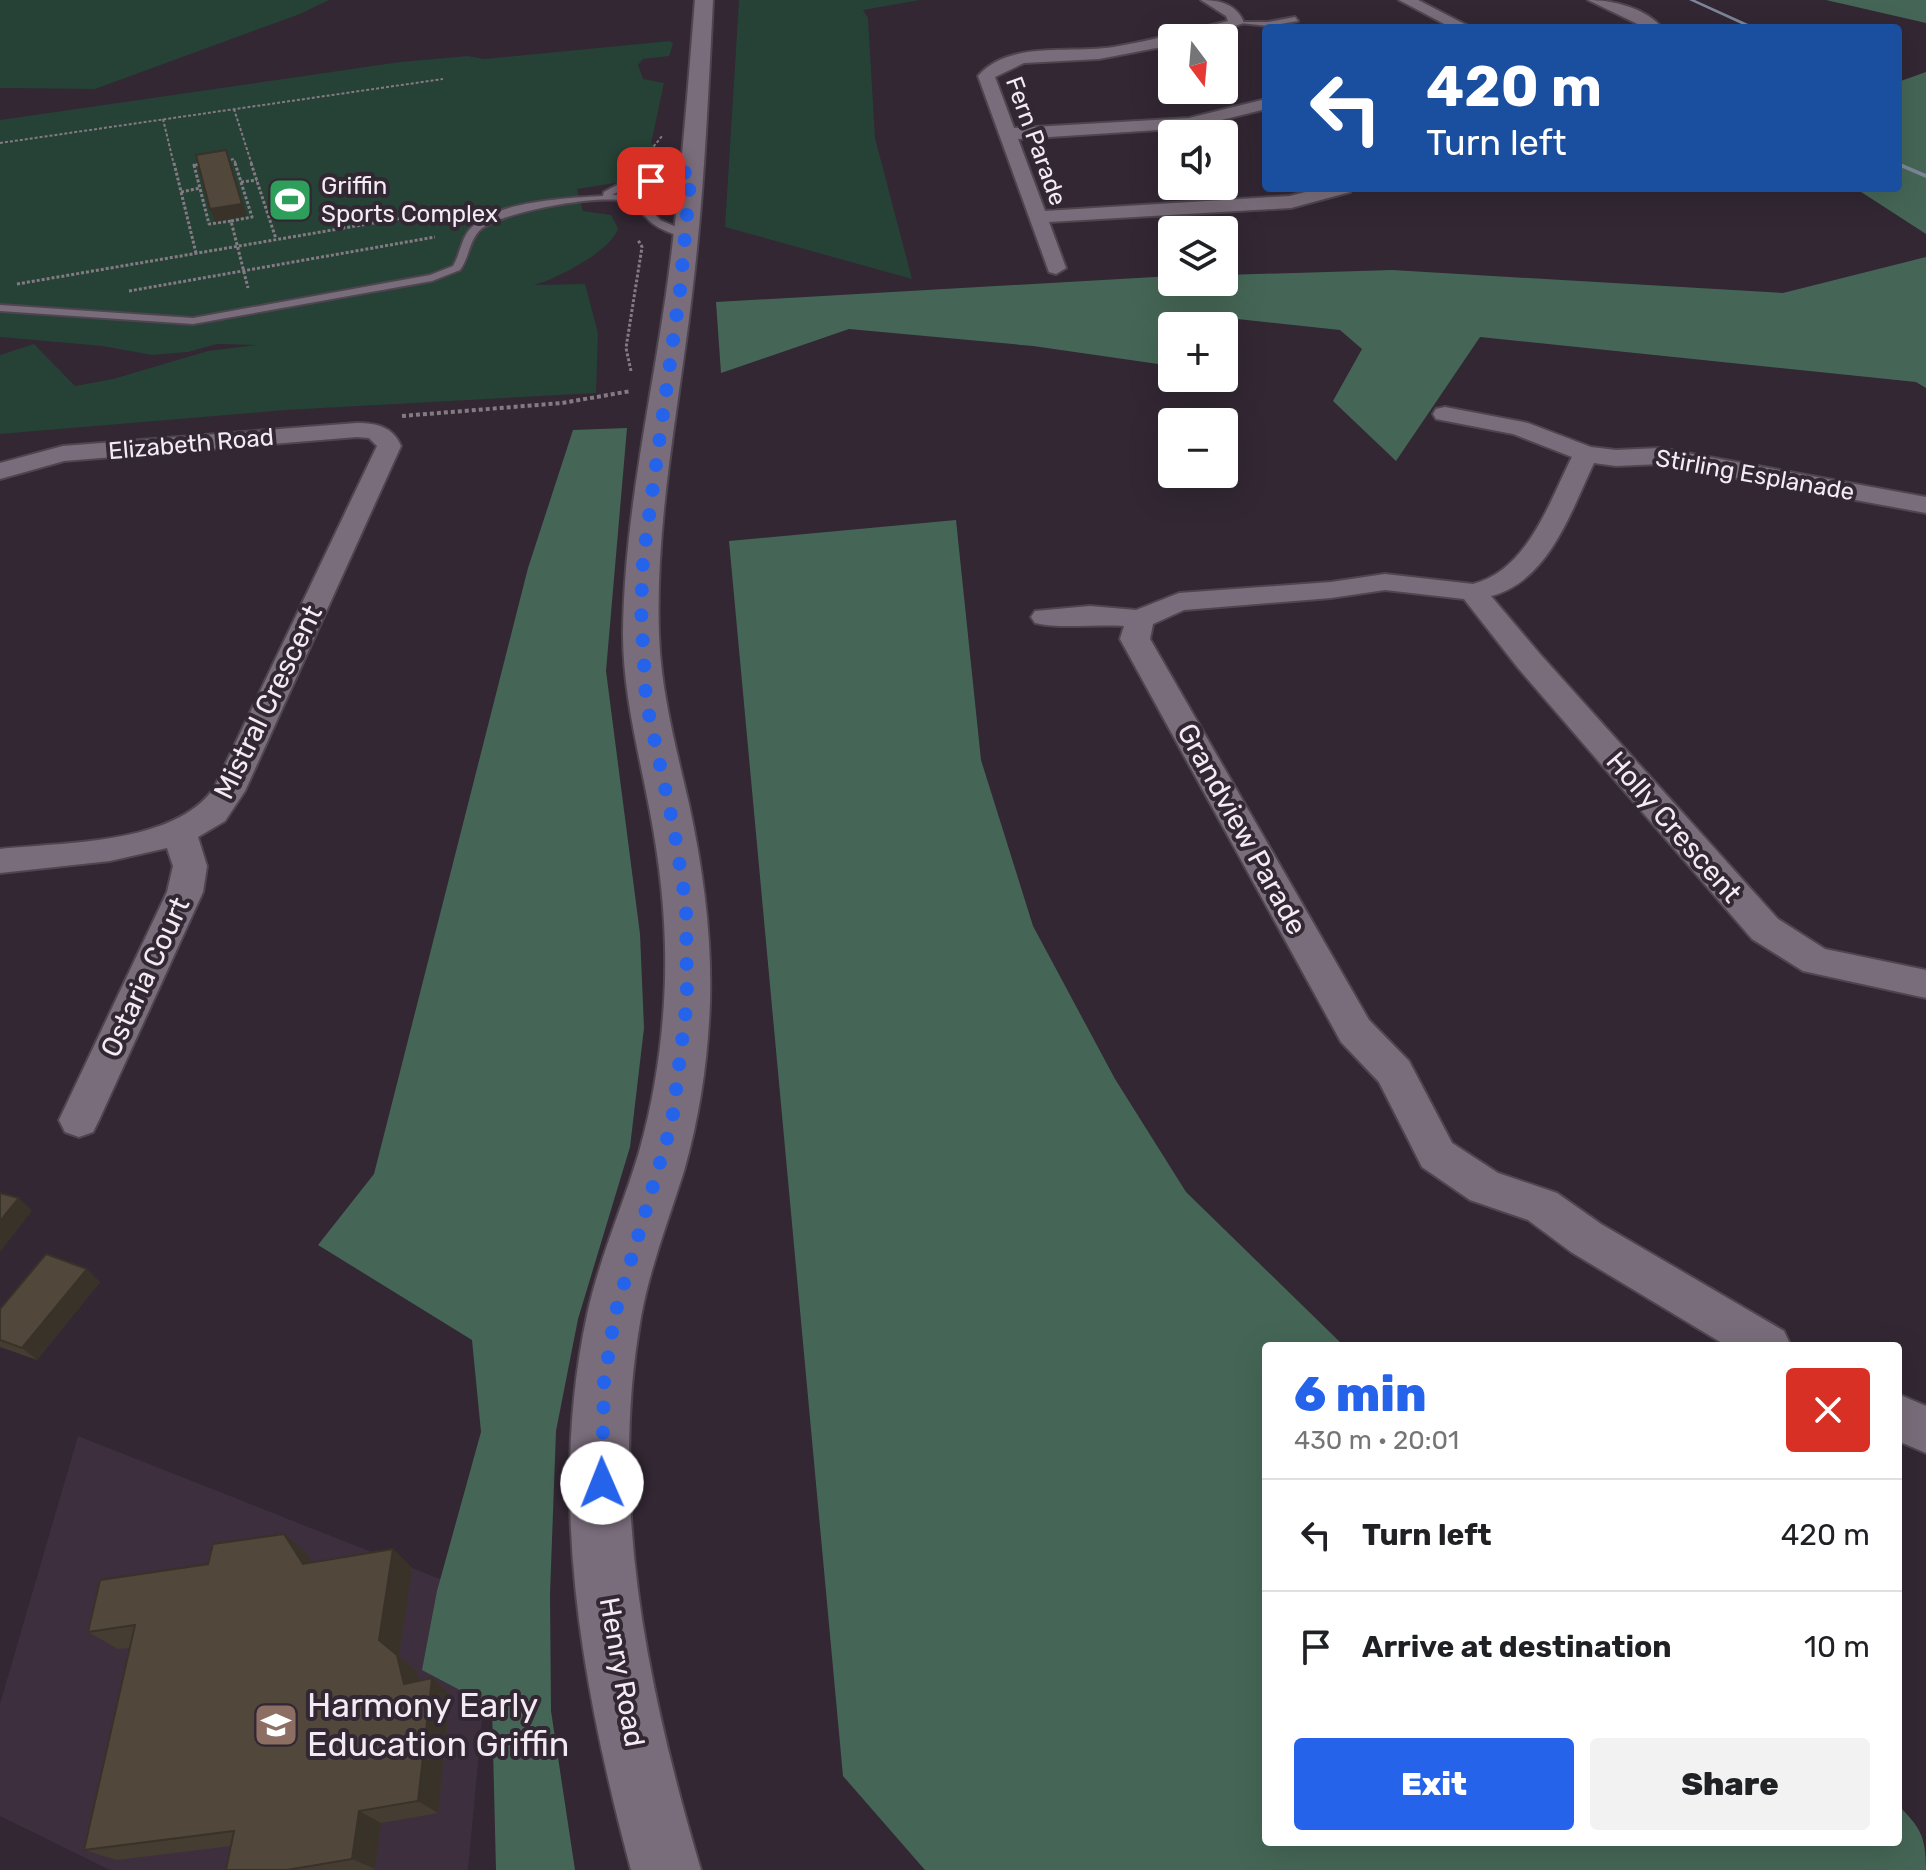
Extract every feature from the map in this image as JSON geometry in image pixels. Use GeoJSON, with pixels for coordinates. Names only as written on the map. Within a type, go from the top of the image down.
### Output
{"type":"FeatureCollection","features":[{"type":"Feature","properties":{"kind":"main road","name":"Henry Road"},"geometry":{"type":"LineString","coordinates":[[666,1870],[651,1819],[610,1632],[600,1454],[604,1382],[615,1314],[672,1122],[687,1001],[686,905],[674,829],[646,701],[641,608],[652,483],[688,201],[704,0]]}},
{"type":"Feature","properties":{"kind":"street"},"geometry":{"type":"LineString","coordinates":[[1208,0],[1233,14],[1235,22],[1230,24]]}},
{"type":"Feature","properties":{"kind":"street"},"geometry":{"type":"LineString","coordinates":[[1406,0],[1456,24]]}},
{"type":"Feature","properties":{"kind":"street"},"geometry":{"type":"LineString","coordinates":[[1595,0],[1651,24]]}},
{"type":"Feature","properties":{"kind":"street","name":"Fern Parade"},"geometry":{"type":"LineString","coordinates":[[1056,268],[986,76],[997,65],[1028,58],[1099,54],[1158,43]]}},
{"type":"Feature","properties":{"kind":"street"},"geometry":{"type":"LineString","coordinates":[[1006,134],[1189,123],[1262,105]]}},
{"type":"Feature","properties":{"kind":"street"},"geometry":{"type":"LineString","coordinates":[[1038,217],[1291,202],[1328,192]]}},
{"type":"Feature","properties":{"kind":"street","name":"Stirling Esplanade"},"geometry":{"type":"LineString","coordinates":[[1445,414],[1519,428],[1586,454],[1616,458],[1660,456],[1926,505]]}},
{"type":"Feature","properties":{"kind":"street","name":"Elizabeth Road"},"geometry":{"type":"LineString","coordinates":[[0,471],[63,454],[343,431],[378,433]]}},
{"type":"Feature","properties":{"kind":"street","name":"Mistral Crescent"},"geometry":{"type":"LineString","coordinates":[[0,861],[142,842],[179,832],[211,815],[229,791],[388,452],[389,442],[378,433]]}},
{"type":"Feature","properties":{"kind":"street"},"geometry":{"type":"LineString","coordinates":[[1045,617],[1090,615],[1140,619],[1179,602],[1331,590],[1385,582],[1473,592],[1497,586],[1537,552],[1586,454]]}},
{"type":"Feature","properties":{"kind":"street","name":"Holly Crescent"},"geometry":{"type":"LineString","coordinates":[[1473,592],[1539,673],[1765,929],[1816,961],[1926,984]]}},
{"type":"Feature","properties":{"kind":"street","name":"Grandview Parade"},"geometry":{"type":"LineString","coordinates":[[1140,619],[1135,639],[1355,1031],[1395,1072],[1411,1109],[1437,1155],[1485,1187],[1542,1206],[1586,1238],[1761,1342]]}},
{"type":"Feature","properties":{"kind":"street","name":"Ostaria Court"},"geometry":{"type":"LineString","coordinates":[[79,1120],[187,884],[190,866],[179,832]]}},
{"type":"Feature","properties":{"kind":"street"},"geometry":{"type":"LineString","coordinates":[[1902,1419],[1926,1430]]}},
{"type":"Feature","properties":{"kind":"lane"},"geometry":{"type":"LineString","coordinates":[[1235,22],[1268,24],[1295,19]]}},
{"type":"Feature","properties":{"kind":"lane"},"geometry":{"type":"LineString","coordinates":[[597,199],[622,186],[688,201]]}},
{"type":"Feature","properties":{"kind":"lane"},"geometry":{"type":"LineString","coordinates":[[625,198],[647,211],[657,222],[688,201]]}},
{"type":"Feature","properties":{"kind":"lane"},"geometry":{"type":"LineString","coordinates":[[0,308],[171,322],[193,321],[417,281],[451,271],[459,265],[464,244],[483,223],[533,208],[597,199],[688,201]]}},
{"type":"Feature","properties":{"kind":"path"},"geometry":{"type":"LineString","coordinates":[[0,143],[443,79]]}},
{"type":"Feature","properties":{"kind":"path"},"geometry":{"type":"LineString","coordinates":[[234,109],[276,239]]}},
{"type":"Feature","properties":{"kind":"path"},"geometry":{"type":"LineString","coordinates":[[163,119],[196,253]]}},
{"type":"Feature","properties":{"kind":"path"},"geometry":{"type":"LineString","coordinates":[[208,163],[194,165],[209,224],[252,217],[234,159],[221,161]]}},
{"type":"Feature","properties":{"kind":"path"},"geometry":{"type":"LineString","coordinates":[[241,182],[257,180]]}},
{"type":"Feature","properties":{"kind":"path"},"geometry":{"type":"LineString","coordinates":[[181,192],[200,188]]}},
{"type":"Feature","properties":{"kind":"path"},"geometry":{"type":"LineString","coordinates":[[15,284],[475,205]]}},
{"type":"Feature","properties":{"kind":"path"},"geometry":{"type":"LineString","coordinates":[[231,221],[250,296]]}},
{"type":"Feature","properties":{"kind":"path"},"geometry":{"type":"LineString","coordinates":[[118,293],[435,237]]}},
{"type":"Feature","properties":{"kind":"path"},"geometry":{"type":"LineString","coordinates":[[378,433],[379,419],[562,403],[635,390]]}},
{"type":"Feature","properties":{"kind":"shaded area"},"geometry":{"type":"Polygon","coordinates":[[[78,1436],[493,1600],[468,1870],[110,1870],[0,1816],[0,1704],[78,1436]]]}},
{"type":"Feature","properties":{"kind":"green space"},"geometry":{"type":"Polygon","coordinates":[[[0,0],[329,0],[300,14],[95,89],[0,88],[0,0]]]}},
{"type":"Feature","properties":{"kind":"green space"},"geometry":{"type":"Polygon","coordinates":[[[739,0],[920,0],[863,10],[868,18],[875,138],[912,279],[725,227],[739,0]]]}},
{"type":"Feature","properties":{"kind":"green space"},"geometry":{"type":"Polygon","coordinates":[[[1826,0],[1926,0],[1926,23],[1826,0]]]}},
{"type":"Feature","properties":{"kind":"green space","name":"Griffin Sports Complex"},"geometry":{"type":"Polygon","coordinates":[[[670,41],[673,44],[669,56],[643,59],[638,65],[643,79],[664,83],[651,144],[657,147],[650,155],[655,157],[654,169],[634,180],[577,189],[583,211],[611,215],[618,228],[614,237],[568,271],[534,285],[585,284],[598,333],[596,393],[286,410],[0,434],[0,355],[34,344],[75,386],[113,379],[208,351],[257,345],[217,344],[188,352],[152,355],[102,346],[0,337],[0,120],[400,62],[468,56],[484,59],[670,41]]]}},
{"type":"Feature","properties":{"kind":"green space"},"geometry":{"type":"Polygon","coordinates":[[[1926,72],[1926,234],[1861,192],[1902,192],[1902,81],[1926,72]]]}},
{"type":"Feature","properties":{"kind":"green space"},"geometry":{"type":"Polygon","coordinates":[[[1926,257],[1926,388],[1916,382],[1480,337],[1396,461],[1333,401],[1362,349],[1340,330],[1238,319],[1238,312],[1158,312],[1158,364],[1033,346],[849,329],[721,373],[716,302],[1158,277],[1158,296],[1238,296],[1238,275],[1392,270],[1783,293],[1926,257]]]}},
{"type":"Feature","properties":{"kind":"green space"},"geometry":{"type":"Polygon","coordinates":[[[627,428],[606,671],[640,934],[644,1028],[630,1147],[578,1319],[556,1431],[550,1594],[551,1711],[575,1870],[496,1870],[492,1707],[422,1670],[437,1591],[481,1432],[472,1340],[318,1245],[374,1174],[528,568],[573,430],[627,428]]]}},
{"type":"Feature","properties":{"kind":"green space"},"geometry":{"type":"Polygon","coordinates":[[[956,520],[981,760],[1033,926],[1115,1079],[1186,1192],[1340,1342],[1262,1342],[1262,1846],[1902,1846],[1902,1809],[1921,1834],[1926,1870],[925,1870],[843,1776],[729,541],[956,520]]]}},
{"type":"Feature","properties":{"kind":"building"},"geometry":{"type":"Polygon","coordinates":[[[226,150],[242,204],[210,209],[196,155],[226,150]]]}},
{"type":"Feature","properties":{"kind":"building"},"geometry":{"type":"Polygon","coordinates":[[[0,1193],[19,1198],[0,1221],[0,1193]]]}},
{"type":"Feature","properties":{"kind":"building"},"geometry":{"type":"Polygon","coordinates":[[[46,1254],[87,1269],[22,1348],[0,1340],[0,1309],[46,1254]]]}},
{"type":"Feature","properties":{"kind":"building"},"geometry":{"type":"Polygon","coordinates":[[[284,1534],[303,1564],[393,1549],[379,1640],[397,1655],[404,1684],[432,1678],[418,1801],[359,1811],[352,1859],[287,1870],[226,1870],[234,1831],[84,1850],[135,1625],[88,1632],[100,1580],[208,1564],[213,1544],[284,1534]]]}},
{"type":"Feature","properties":{"kind":"waterway"},"geometry":{"type":"LineString","coordinates":[[1691,0],[1745,24]]}},
{"type":"Feature","properties":{"kind":"waterway"},"geometry":{"type":"LineString","coordinates":[[1902,166],[1926,176]]}},
{"type":"Feature","properties":{"kind":"place","name":"Griffin Sports Complex"},"geometry":{"type":"Point","coordinates":[290,200]}},
{"type":"Feature","properties":{"kind":"place","name":"Harmony Early Education Griffin"},"geometry":{"type":"Point","coordinates":[276,1725]}},
{"type":"Feature","properties":{"kind":"route"},"geometry":{"type":"LineString","coordinates":[[602,1483],[600,1454],[604,1382],[615,1314],[672,1122],[687,1001],[686,905],[674,829],[646,701],[641,608],[643,560],[680,290],[691,171],[651,181]]}}]}
